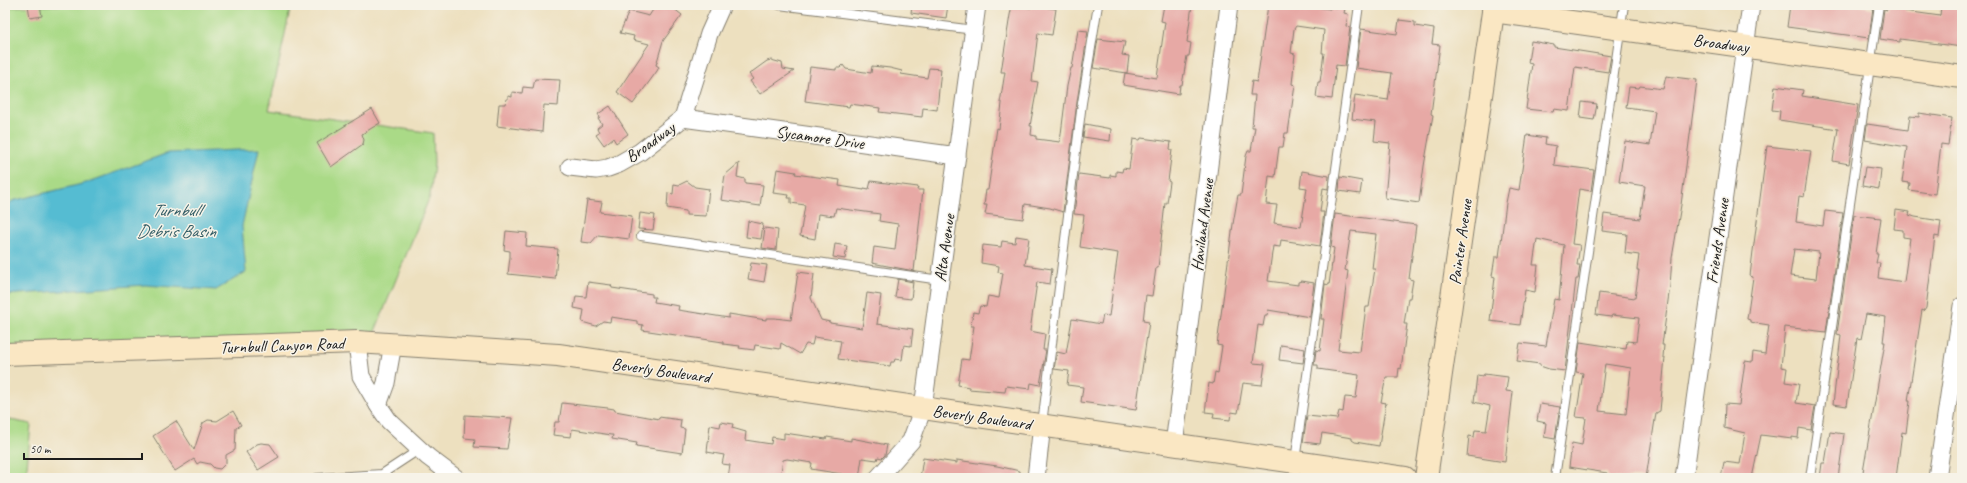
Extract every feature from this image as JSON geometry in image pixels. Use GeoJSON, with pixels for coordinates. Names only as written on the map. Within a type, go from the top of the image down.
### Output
{"type":"FeatureCollection","features":[{"type":"Feature","properties":{"kind":"street","name":"Broadway"},"geometry":{"type":"LineString","coordinates":[[570,167],[596,170],[619,164],[640,152],[683,118],[709,34],[722,5]]}},
{"type":"Feature","properties":{"kind":"street","name":"Alta Avenue"},"geometry":{"type":"LineString","coordinates":[[878,478],[911,441],[923,408],[977,5]]}},
{"type":"Feature","properties":{"kind":"street","name":"Haviland Avenue"},"geometry":{"type":"LineString","coordinates":[[1174,444],[1229,5]]}},
{"type":"Feature","properties":{"kind":"street","name":"Friends Avenue"},"geometry":{"type":"LineString","coordinates":[[1684,478],[1751,5]]}},
{"type":"Feature","properties":{"kind":"street","name":"Broadway"},"geometry":{"type":"LineString","coordinates":[[1490,7],[1621,29],[1962,77]]}},
{"type":"Feature","properties":{"kind":"street","name":"Painter Avenue"},"geometry":{"type":"LineString","coordinates":[[1426,478],[1490,7]]}},
{"type":"Feature","properties":{"kind":"street","name":"Sycamore Drive"},"geometry":{"type":"LineString","coordinates":[[683,118],[957,156]]}},
{"type":"Feature","properties":{"kind":"street"},"geometry":{"type":"LineString","coordinates":[[1937,478],[1962,306]]}},
{"type":"Feature","properties":{"kind":"street"},"geometry":{"type":"LineString","coordinates":[[357,342],[361,376],[389,421],[420,449],[456,478]]}},
{"type":"Feature","properties":{"kind":"street","name":"Turnbull Canyon Road"},"geometry":{"type":"LineString","coordinates":[[5,354],[357,342],[558,355]]}},
{"type":"Feature","properties":{"kind":"street"},"geometry":{"type":"LineString","coordinates":[[378,405],[386,383],[392,344]]}},
{"type":"Feature","properties":{"kind":"street","name":"Beverly Boulevard"},"geometry":{"type":"LineString","coordinates":[[558,355],[1405,478]]}},
{"type":"Feature","properties":{"kind":"street"},"geometry":{"type":"LineString","coordinates":[[1036,478],[1042,426]]}},
{"type":"Feature","properties":{"kind":"lane"},"geometry":{"type":"LineString","coordinates":[[779,5],[974,30]]}},
{"type":"Feature","properties":{"kind":"lane"},"geometry":{"type":"LineString","coordinates":[[1042,426],[1082,104],[1098,5]]}},
{"type":"Feature","properties":{"kind":"lane"},"geometry":{"type":"LineString","coordinates":[[1295,462],[1359,5]]}},
{"type":"Feature","properties":{"kind":"lane"},"geometry":{"type":"LineString","coordinates":[[1555,478],[1624,5]]}},
{"type":"Feature","properties":{"kind":"lane"},"geometry":{"type":"LineString","coordinates":[[1810,478],[1879,5]]}},
{"type":"Feature","properties":{"kind":"lane"},"geometry":{"type":"LineString","coordinates":[[641,236],[940,280]]}},
{"type":"Feature","properties":{"kind":"lane"},"geometry":{"type":"LineString","coordinates":[[317,478],[382,474],[420,449]]}},
{"type":"Feature","properties":{"kind":"green space"},"geometry":{"type":"Polygon","coordinates":[[[67,5],[291,5],[269,110],[433,133],[434,164],[430,196],[369,346],[5,349],[5,7],[67,5]]]}},
{"type":"Feature","properties":{"kind":"green space"},"geometry":{"type":"Polygon","coordinates":[[[5,419],[31,424],[26,478],[5,478],[5,419]]]}},
{"type":"Feature","properties":{"kind":"water","name":"Turnbull Debris Basin"},"geometry":{"type":"Polygon","coordinates":[[[259,149],[242,226],[246,272],[216,290],[145,285],[5,295],[5,209],[12,201],[86,183],[168,153],[259,149]]]}},
{"type":"Feature","properties":{"kind":"building"},"geometry":{"type":"Polygon","coordinates":[[[28,5],[40,5],[42,16],[30,18],[28,5]]]}},
{"type":"Feature","properties":{"kind":"building"},"geometry":{"type":"Polygon","coordinates":[[[656,5],[669,5],[682,15],[663,41],[656,65],[659,67],[657,71],[633,104],[617,92],[649,44],[633,40],[634,36],[620,33],[629,11],[649,16],[656,5]]]}},
{"type":"Feature","properties":{"kind":"building"},"geometry":{"type":"Polygon","coordinates":[[[912,5],[948,5],[946,18],[911,13],[912,5]]]}},
{"type":"Feature","properties":{"kind":"building"},"geometry":{"type":"Polygon","coordinates":[[[1031,5],[1056,9],[1052,35],[1038,33],[1032,81],[1038,82],[1030,126],[1032,126],[1031,135],[1036,136],[1036,139],[1060,142],[1067,86],[1072,68],[1078,30],[1088,31],[1063,212],[1050,208],[1025,204],[1023,219],[985,214],[987,205],[984,205],[986,190],[988,190],[997,128],[999,129],[1002,103],[1000,103],[1005,72],[1001,72],[1012,6],[1031,8],[1031,5]]]}},
{"type":"Feature","properties":{"kind":"building"},"geometry":{"type":"Polygon","coordinates":[[[1164,5],[1192,5],[1187,42],[1191,43],[1179,94],[1123,85],[1125,73],[1157,78],[1165,22],[1161,21],[1164,5]]]}},
{"type":"Feature","properties":{"kind":"building"},"geometry":{"type":"Polygon","coordinates":[[[1268,5],[1300,5],[1330,9],[1331,7],[1345,9],[1344,13],[1348,14],[1346,26],[1350,27],[1345,66],[1336,65],[1332,99],[1316,97],[1318,82],[1320,82],[1324,53],[1322,53],[1324,30],[1296,26],[1294,29],[1291,53],[1295,54],[1292,84],[1295,85],[1288,133],[1285,133],[1283,147],[1279,147],[1275,177],[1269,176],[1266,204],[1277,205],[1274,223],[1301,227],[1307,188],[1300,187],[1302,171],[1329,176],[1328,189],[1323,188],[1320,212],[1324,212],[1320,246],[1281,240],[1280,247],[1273,246],[1268,281],[1298,285],[1298,282],[1302,281],[1314,283],[1310,317],[1268,310],[1267,315],[1265,315],[1263,326],[1258,325],[1253,363],[1265,364],[1262,385],[1243,383],[1238,413],[1231,412],[1230,420],[1213,418],[1214,413],[1205,412],[1209,383],[1213,384],[1215,372],[1218,373],[1222,346],[1217,345],[1233,224],[1238,195],[1241,195],[1246,156],[1248,151],[1251,151],[1255,127],[1252,127],[1255,95],[1250,95],[1252,81],[1257,82],[1268,5]]]}},
{"type":"Feature","properties":{"kind":"building"},"geometry":{"type":"Polygon","coordinates":[[[1790,5],[1855,5],[1873,8],[1869,38],[1787,27],[1790,5]]]}},
{"type":"Feature","properties":{"kind":"building"},"geometry":{"type":"Polygon","coordinates":[[[1889,5],[1906,5],[1905,11],[1940,16],[1941,5],[1962,5],[1962,47],[1900,39],[1900,42],[1880,39],[1884,9],[1887,10],[1889,5]]]}},
{"type":"Feature","properties":{"kind":"building"},"geometry":{"type":"Polygon","coordinates":[[[1399,20],[1415,22],[1415,26],[1434,29],[1432,44],[1440,45],[1431,114],[1433,115],[1419,203],[1385,198],[1390,143],[1374,141],[1376,122],[1352,119],[1355,95],[1388,100],[1392,73],[1356,68],[1361,29],[1397,34],[1399,20]]]}},
{"type":"Feature","properties":{"kind":"building"},"geometry":{"type":"Polygon","coordinates":[[[1098,39],[1125,42],[1122,55],[1129,56],[1127,73],[1093,68],[1098,39]]]}},
{"type":"Feature","properties":{"kind":"building"},"geometry":{"type":"Polygon","coordinates":[[[1531,41],[1554,45],[1554,47],[1611,56],[1608,72],[1575,67],[1569,111],[1554,109],[1553,112],[1526,109],[1532,64],[1528,63],[1531,41]]]}},
{"type":"Feature","properties":{"kind":"building"},"geometry":{"type":"Polygon","coordinates":[[[771,60],[782,63],[783,69],[794,71],[760,94],[750,81],[753,79],[749,74],[767,61],[771,60]]]}},
{"type":"Feature","properties":{"kind":"building"},"geometry":{"type":"Polygon","coordinates":[[[843,65],[846,69],[871,73],[872,66],[890,68],[902,71],[901,74],[927,78],[929,68],[941,69],[937,110],[923,108],[922,117],[879,112],[880,108],[850,104],[849,107],[805,101],[810,67],[836,70],[836,68],[840,68],[843,65]]]}},
{"type":"Feature","properties":{"kind":"building"},"geometry":{"type":"Polygon","coordinates":[[[1666,76],[1697,80],[1681,205],[1672,258],[1670,286],[1662,345],[1664,345],[1663,357],[1665,357],[1660,411],[1656,413],[1646,478],[1607,478],[1607,473],[1569,467],[1572,443],[1582,445],[1586,418],[1576,417],[1583,373],[1576,372],[1580,342],[1626,349],[1627,341],[1636,342],[1639,318],[1596,315],[1599,293],[1635,298],[1639,270],[1637,270],[1639,255],[1625,253],[1627,234],[1602,231],[1604,214],[1640,219],[1645,186],[1619,182],[1625,141],[1650,145],[1655,111],[1626,107],[1629,87],[1639,88],[1640,86],[1663,89],[1666,76]],[[1605,364],[1599,411],[1626,414],[1631,368],[1605,364]]]}},
{"type":"Feature","properties":{"kind":"building"},"geometry":{"type":"Polygon","coordinates":[[[535,79],[560,80],[558,106],[544,105],[542,132],[497,126],[499,104],[505,104],[508,96],[512,97],[512,92],[522,93],[523,87],[533,88],[535,79]]]}},
{"type":"Feature","properties":{"kind":"building"},"geometry":{"type":"Polygon","coordinates":[[[1775,86],[1803,90],[1802,96],[1858,105],[1849,164],[1833,161],[1838,129],[1779,120],[1780,111],[1772,110],[1775,86]]]}},
{"type":"Feature","properties":{"kind":"building"},"geometry":{"type":"Polygon","coordinates":[[[1582,102],[1597,104],[1594,120],[1580,118],[1582,102]]]}},
{"type":"Feature","properties":{"kind":"building"},"geometry":{"type":"Polygon","coordinates":[[[610,106],[628,134],[616,143],[613,138],[604,145],[596,134],[599,132],[597,128],[602,124],[598,118],[600,117],[598,114],[610,106]]]}},
{"type":"Feature","properties":{"kind":"building"},"geometry":{"type":"Polygon","coordinates":[[[372,109],[380,123],[362,134],[364,140],[363,144],[331,167],[317,143],[372,109]]]}},
{"type":"Feature","properties":{"kind":"building"},"geometry":{"type":"Polygon","coordinates":[[[1919,113],[1952,118],[1948,145],[1941,144],[1935,194],[1909,190],[1910,183],[1902,182],[1907,147],[1865,140],[1867,124],[1908,130],[1910,116],[1919,117],[1919,113]]]}},
{"type":"Feature","properties":{"kind":"building"},"geometry":{"type":"Polygon","coordinates":[[[1085,124],[1111,129],[1110,141],[1083,137],[1085,124]]]}},
{"type":"Feature","properties":{"kind":"building"},"geometry":{"type":"Polygon","coordinates":[[[1527,135],[1546,138],[1545,144],[1556,146],[1554,165],[1594,170],[1591,191],[1579,189],[1572,244],[1580,245],[1577,265],[1580,265],[1578,279],[1576,279],[1565,371],[1549,369],[1540,366],[1540,364],[1517,361],[1520,343],[1546,346],[1554,299],[1559,300],[1564,245],[1537,239],[1533,265],[1538,265],[1535,292],[1525,290],[1520,325],[1490,321],[1495,277],[1492,276],[1495,257],[1499,257],[1509,188],[1519,190],[1527,135]]]}},
{"type":"Feature","properties":{"kind":"building"},"geometry":{"type":"Polygon","coordinates":[[[1141,138],[1171,142],[1170,149],[1172,150],[1168,181],[1170,182],[1167,203],[1165,203],[1158,268],[1156,268],[1152,296],[1146,295],[1143,321],[1149,322],[1136,410],[1081,402],[1083,387],[1067,385],[1069,371],[1054,369],[1057,352],[1066,354],[1072,319],[1101,324],[1103,315],[1109,316],[1118,253],[1080,247],[1084,215],[1074,214],[1079,174],[1110,178],[1110,175],[1116,176],[1116,171],[1122,172],[1123,168],[1129,169],[1133,139],[1140,140],[1141,138]]]}},
{"type":"Feature","properties":{"kind":"building"},"geometry":{"type":"Polygon","coordinates":[[[1767,146],[1811,151],[1804,197],[1799,196],[1796,222],[1823,226],[1825,211],[1843,213],[1826,332],[1785,327],[1781,367],[1787,368],[1785,382],[1799,384],[1796,403],[1815,406],[1811,430],[1799,428],[1798,438],[1792,437],[1792,439],[1761,435],[1752,478],[1721,478],[1724,462],[1740,464],[1745,433],[1724,428],[1725,404],[1739,405],[1745,361],[1752,362],[1753,352],[1765,354],[1769,325],[1750,322],[1750,320],[1747,319],[1753,277],[1750,276],[1767,146]],[[1794,249],[1790,276],[1816,279],[1819,252],[1794,249]]]}},
{"type":"Feature","properties":{"kind":"building"},"geometry":{"type":"Polygon","coordinates":[[[739,163],[737,177],[745,179],[745,183],[763,185],[760,206],[721,200],[725,175],[739,163]]]}},
{"type":"Feature","properties":{"kind":"building"},"geometry":{"type":"Polygon","coordinates":[[[1865,167],[1881,169],[1879,189],[1862,186],[1865,167]]]}},
{"type":"Feature","properties":{"kind":"building"},"geometry":{"type":"Polygon","coordinates":[[[777,169],[796,172],[795,174],[840,180],[839,186],[864,190],[864,188],[869,189],[871,181],[918,187],[917,190],[923,190],[914,271],[872,263],[874,247],[895,250],[898,224],[879,221],[880,214],[836,208],[834,216],[818,214],[815,239],[800,236],[805,205],[791,203],[791,198],[788,198],[789,195],[773,193],[777,169]]]}},
{"type":"Feature","properties":{"kind":"building"},"geometry":{"type":"Polygon","coordinates":[[[1340,177],[1362,181],[1360,194],[1339,191],[1340,177]]]}},
{"type":"Feature","properties":{"kind":"building"},"geometry":{"type":"Polygon","coordinates":[[[687,181],[695,187],[709,189],[706,216],[686,215],[686,211],[667,208],[668,193],[673,194],[674,184],[679,185],[687,181]]]}},
{"type":"Feature","properties":{"kind":"building"},"geometry":{"type":"Polygon","coordinates":[[[587,200],[602,202],[600,212],[632,216],[629,239],[598,235],[591,243],[581,242],[587,200]]]}},
{"type":"Feature","properties":{"kind":"building"},"geometry":{"type":"Polygon","coordinates":[[[1896,210],[1910,212],[1909,215],[1915,217],[1941,221],[1939,237],[1935,236],[1926,308],[1924,311],[1922,310],[1908,401],[1910,401],[1906,433],[1902,432],[1896,478],[1862,478],[1885,342],[1883,342],[1886,317],[1866,314],[1861,339],[1857,338],[1847,406],[1833,404],[1841,335],[1837,334],[1854,215],[1881,218],[1876,254],[1878,254],[1876,263],[1880,263],[1878,278],[1904,282],[1910,238],[1903,237],[1903,230],[1894,229],[1896,210]]]}},
{"type":"Feature","properties":{"kind":"building"},"geometry":{"type":"Polygon","coordinates":[[[640,213],[655,215],[653,230],[638,229],[640,213]]]}},
{"type":"Feature","properties":{"kind":"building"},"geometry":{"type":"Polygon","coordinates":[[[1335,214],[1416,225],[1409,279],[1413,280],[1410,298],[1408,298],[1404,324],[1407,324],[1401,369],[1399,368],[1398,377],[1386,377],[1381,402],[1386,403],[1379,446],[1355,442],[1352,438],[1322,433],[1320,444],[1303,442],[1307,416],[1337,419],[1339,411],[1343,412],[1345,397],[1356,398],[1359,375],[1318,369],[1318,365],[1314,365],[1316,350],[1320,351],[1324,319],[1321,319],[1325,284],[1329,285],[1334,248],[1331,247],[1335,214]],[[1351,231],[1345,270],[1348,271],[1338,350],[1360,352],[1366,307],[1369,307],[1375,269],[1372,269],[1376,234],[1351,231]]]}},
{"type":"Feature","properties":{"kind":"building"},"geometry":{"type":"Polygon","coordinates":[[[748,221],[763,224],[761,239],[746,237],[748,221]]]}},
{"type":"Feature","properties":{"kind":"building"},"geometry":{"type":"Polygon","coordinates":[[[765,228],[778,230],[776,250],[762,248],[765,228]]]}},
{"type":"Feature","properties":{"kind":"building"},"geometry":{"type":"Polygon","coordinates":[[[506,231],[527,233],[526,246],[558,249],[555,279],[508,274],[510,251],[504,250],[506,231]]]}},
{"type":"Feature","properties":{"kind":"building"},"geometry":{"type":"Polygon","coordinates":[[[1016,236],[1029,238],[1025,265],[1052,269],[1050,284],[1037,282],[1030,331],[1045,334],[1043,350],[1046,350],[1040,385],[1031,383],[1030,389],[1006,386],[1005,392],[969,389],[969,387],[958,385],[962,359],[969,360],[974,326],[971,326],[973,312],[978,313],[980,306],[986,307],[988,296],[999,298],[1003,273],[998,272],[999,266],[981,263],[983,245],[1001,247],[1002,241],[1015,243],[1016,236]]]}},
{"type":"Feature","properties":{"kind":"building"},"geometry":{"type":"Polygon","coordinates":[[[835,244],[847,246],[845,259],[833,257],[835,244]]]}},
{"type":"Feature","properties":{"kind":"building"},"geometry":{"type":"Polygon","coordinates":[[[751,263],[767,265],[764,282],[748,279],[751,263]]]}},
{"type":"Feature","properties":{"kind":"building"},"geometry":{"type":"Polygon","coordinates":[[[798,272],[814,274],[811,298],[821,320],[830,323],[862,328],[867,293],[881,295],[877,324],[913,329],[911,346],[904,345],[902,360],[895,359],[894,362],[891,362],[890,366],[838,359],[841,341],[814,337],[812,345],[806,344],[800,354],[781,343],[780,349],[755,345],[754,350],[739,348],[740,346],[723,344],[723,342],[642,330],[643,325],[637,324],[637,321],[611,317],[610,322],[603,321],[596,326],[582,322],[584,310],[574,308],[576,296],[586,297],[588,282],[611,285],[612,288],[652,294],[652,297],[655,297],[654,302],[679,306],[678,310],[729,318],[729,314],[766,320],[766,318],[775,318],[791,320],[798,272]]]}},
{"type":"Feature","properties":{"kind":"building"},"geometry":{"type":"Polygon","coordinates":[[[898,279],[913,282],[911,299],[895,297],[898,279]]]}},
{"type":"Feature","properties":{"kind":"building"},"geometry":{"type":"Polygon","coordinates":[[[1281,345],[1305,349],[1303,363],[1279,360],[1281,345]]]}},
{"type":"Feature","properties":{"kind":"building"},"geometry":{"type":"Polygon","coordinates":[[[1484,374],[1508,377],[1506,391],[1513,392],[1505,462],[1467,456],[1469,436],[1474,437],[1475,430],[1486,431],[1490,406],[1474,402],[1477,375],[1483,376],[1484,374]]]}},
{"type":"Feature","properties":{"kind":"building"},"geometry":{"type":"Polygon","coordinates":[[[562,403],[608,408],[614,409],[615,411],[659,419],[659,417],[681,420],[680,428],[685,429],[682,453],[636,446],[637,443],[612,439],[613,435],[572,429],[571,437],[553,435],[555,422],[559,422],[562,403]]]}},
{"type":"Feature","properties":{"kind":"building"},"geometry":{"type":"Polygon","coordinates":[[[1540,404],[1560,407],[1555,439],[1544,437],[1546,423],[1537,421],[1540,404]]]}},
{"type":"Feature","properties":{"kind":"building"},"geometry":{"type":"Polygon","coordinates":[[[233,411],[241,425],[236,428],[235,450],[226,455],[226,463],[220,469],[214,468],[210,464],[200,462],[197,464],[194,459],[175,471],[153,436],[176,421],[194,450],[203,423],[208,420],[217,421],[233,411]]]}},
{"type":"Feature","properties":{"kind":"building"},"geometry":{"type":"Polygon","coordinates":[[[465,415],[512,418],[507,449],[474,447],[475,439],[464,438],[465,415]]]}},
{"type":"Feature","properties":{"kind":"building"},"geometry":{"type":"Polygon","coordinates":[[[721,422],[733,424],[732,428],[746,432],[745,440],[771,444],[772,437],[784,439],[784,433],[851,441],[851,438],[887,445],[885,455],[882,458],[878,457],[877,460],[862,458],[859,478],[841,478],[842,474],[811,469],[812,463],[787,459],[783,460],[780,478],[728,478],[730,465],[722,464],[724,455],[707,452],[710,425],[720,427],[721,422]]]}},
{"type":"Feature","properties":{"kind":"building"},"geometry":{"type":"Polygon","coordinates":[[[1830,432],[1844,434],[1838,478],[1820,478],[1822,463],[1825,463],[1830,432]]]}},
{"type":"Feature","properties":{"kind":"building"},"geometry":{"type":"Polygon","coordinates":[[[257,444],[270,444],[279,457],[258,470],[246,452],[257,444]]]}},
{"type":"Feature","properties":{"kind":"building"},"geometry":{"type":"Polygon","coordinates":[[[923,458],[957,463],[957,460],[997,466],[1020,471],[1020,478],[920,478],[923,458]]]}}]}
